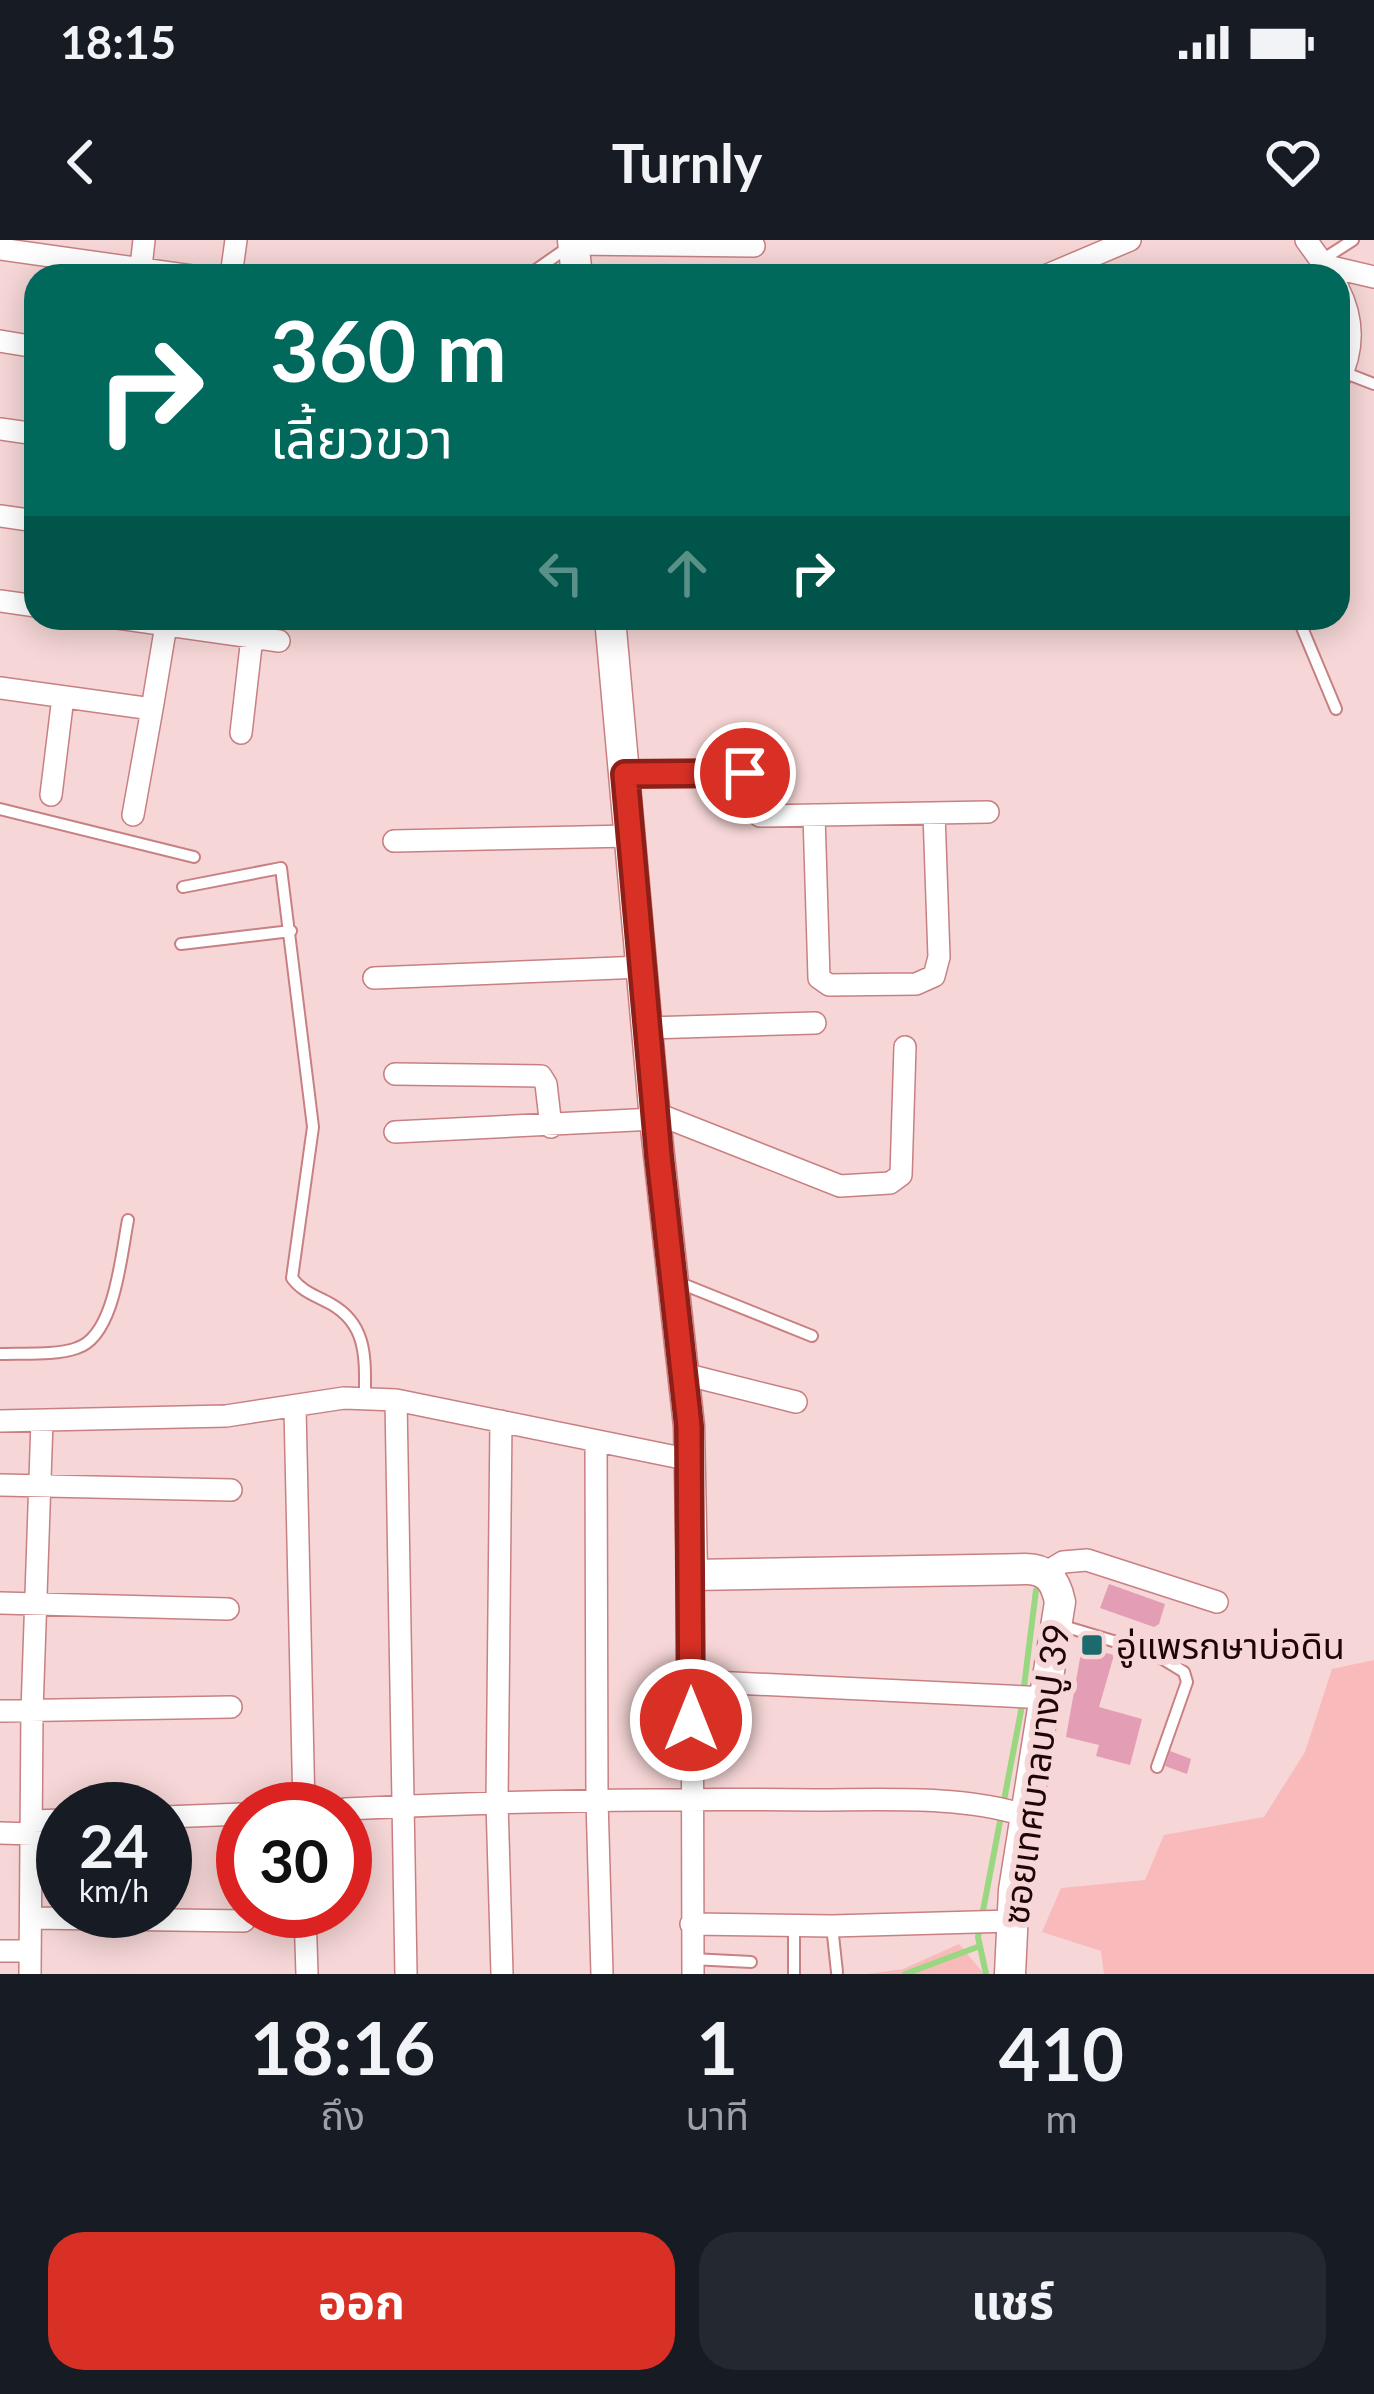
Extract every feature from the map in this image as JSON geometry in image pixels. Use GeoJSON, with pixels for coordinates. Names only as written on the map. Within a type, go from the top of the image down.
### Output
{"type":"FeatureCollection","features":[{"type":"Feature","properties":{"kind":"street"},"geometry":{"type":"LineString","coordinates":[[1068,240],[1077,262]]}},
{"type":"Feature","properties":{"kind":"street"},"geometry":{"type":"LineString","coordinates":[[1072,264],[1130,240]]}},
{"type":"Feature","properties":{"kind":"street"},"geometry":{"type":"LineString","coordinates":[[573,242],[754,246]]}},
{"type":"Feature","properties":{"kind":"street"},"geometry":{"type":"LineString","coordinates":[[0,249],[62,249],[93,264]]}},
{"type":"Feature","properties":{"kind":"street"},"geometry":{"type":"LineString","coordinates":[[133,815],[171,630]]}},
{"type":"Feature","properties":{"kind":"street"},"geometry":{"type":"LineString","coordinates":[[212,630],[279,640]]}},
{"type":"Feature","properties":{"kind":"street"},"geometry":{"type":"LineString","coordinates":[[611,630],[691,1460],[693,1966]]}},
{"type":"Feature","properties":{"kind":"street"},"geometry":{"type":"LineString","coordinates":[[241,734],[252,637]]}},
{"type":"Feature","properties":{"kind":"street"},"geometry":{"type":"LineString","coordinates":[[0,688],[152,709]]}},
{"type":"Feature","properties":{"kind":"street"},"geometry":{"type":"LineString","coordinates":[[51,795],[63,697]]}},
{"type":"Feature","properties":{"kind":"street"},"geometry":{"type":"LineString","coordinates":[[625,774],[740,771],[748,778],[751,809],[760,817],[988,812]]}},
{"type":"Feature","properties":{"kind":"street"},"geometry":{"type":"LineString","coordinates":[[814,815],[819,978],[829,985],[873,985],[916,984],[934,976],[937,968],[934,813]]}},
{"type":"Feature","properties":{"kind":"street"},"geometry":{"type":"LineString","coordinates":[[394,842],[630,836]]}},
{"type":"Feature","properties":{"kind":"street"},"geometry":{"type":"LineString","coordinates":[[374,978],[642,967]]}},
{"type":"Feature","properties":{"kind":"street"},"geometry":{"type":"LineString","coordinates":[[648,1028],[815,1023]]}},
{"type":"Feature","properties":{"kind":"street"},"geometry":{"type":"LineString","coordinates":[[395,1132],[551,1127],[655,1116],[840,1186],[890,1183],[901,1174],[905,1047]]}},
{"type":"Feature","properties":{"kind":"street"},"geometry":{"type":"LineString","coordinates":[[395,1074],[541,1076],[551,1127]]}},
{"type":"Feature","properties":{"kind":"street"},"geometry":{"type":"LineString","coordinates":[[684,1374],[796,1402]]}},
{"type":"Feature","properties":{"kind":"street"},"geometry":{"type":"LineString","coordinates":[[0,1421],[226,1416],[365,1396],[691,1460]]}},
{"type":"Feature","properties":{"kind":"street"},"geometry":{"type":"LineString","coordinates":[[396,1400],[406,1974]]}},
{"type":"Feature","properties":{"kind":"street"},"geometry":{"type":"LineString","coordinates":[[295,1408],[303,1782]]}},
{"type":"Feature","properties":{"kind":"street"},"geometry":{"type":"LineString","coordinates":[[0,1951],[30,1963],[42,1421]]}},
{"type":"Feature","properties":{"kind":"street"},"geometry":{"type":"LineString","coordinates":[[501,1421],[497,1802],[502,1974]]}},
{"type":"Feature","properties":{"kind":"street"},"geometry":{"type":"LineString","coordinates":[[596,1441],[596,1800],[602,1974]]}},
{"type":"Feature","properties":{"kind":"street"},"geometry":{"type":"LineString","coordinates":[[0,1485],[231,1490]]}},
{"type":"Feature","properties":{"kind":"street"},"geometry":{"type":"LineString","coordinates":[[1045,1573],[1063,1562],[1087,1559],[1217,1602]]}},
{"type":"Feature","properties":{"kind":"street","name":"ซอยเทศบาลบางปู 39"},"geometry":{"type":"LineString","coordinates":[[692,1575],[1026,1569],[1045,1573],[1058,1589],[1057,1624],[1031,1697],[1010,1812],[1001,1922],[1010,1974]]}},
{"type":"Feature","properties":{"kind":"street"},"geometry":{"type":"LineString","coordinates":[[0,1603],[228,1609]]}},
{"type":"Feature","properties":{"kind":"street"},"geometry":{"type":"LineString","coordinates":[[692,1681],[1031,1697]]}},
{"type":"Feature","properties":{"kind":"street"},"geometry":{"type":"LineString","coordinates":[[0,1711],[231,1707]]}},
{"type":"Feature","properties":{"kind":"street"},"geometry":{"type":"LineString","coordinates":[[372,1808],[691,1798],[866,1800],[1010,1812]]}},
{"type":"Feature","properties":{"kind":"street"},"geometry":{"type":"LineString","coordinates":[[0,1833],[36,1827]]}},
{"type":"Feature","properties":{"kind":"street"},"geometry":{"type":"LineString","coordinates":[[32,1918],[216,1921]]}},
{"type":"Feature","properties":{"kind":"street"},"geometry":{"type":"LineString","coordinates":[[691,1924],[1001,1922]]}},
{"type":"Feature","properties":{"kind":"street"},"geometry":{"type":"LineString","coordinates":[[306,1938],[307,1974]]}},
{"type":"Feature","properties":{"kind":"lane"},"geometry":{"type":"LineString","coordinates":[[1331,264],[1354,240]]}},
{"type":"Feature","properties":{"kind":"lane"},"geometry":{"type":"LineString","coordinates":[[543,264],[573,242]]}},
{"type":"Feature","properties":{"kind":"lane"},"geometry":{"type":"LineString","coordinates":[[1303,630],[1336,709]]}},
{"type":"Feature","properties":{"kind":"lane"},"geometry":{"type":"LineString","coordinates":[[0,809],[194,857]]}},
{"type":"Feature","properties":{"kind":"lane"},"geometry":{"type":"LineString","coordinates":[[183,887],[281,868],[313,1127],[292,1278],[352,1321],[365,1347],[365,1396]]}},
{"type":"Feature","properties":{"kind":"lane"},"geometry":{"type":"LineString","coordinates":[[181,944],[291,931]]}},
{"type":"Feature","properties":{"kind":"lane"},"geometry":{"type":"LineString","coordinates":[[0,1354],[79,1348],[98,1335],[106,1320],[128,1220]]}},
{"type":"Feature","properties":{"kind":"lane"},"geometry":{"type":"LineString","coordinates":[[672,1280],[812,1336]]}},
{"type":"Feature","properties":{"kind":"lane"},"geometry":{"type":"LineString","coordinates":[[1057,1624],[1153,1653],[1184,1672],[1187,1682],[1157,1767]]}},
{"type":"Feature","properties":{"kind":"lane"},"geometry":{"type":"LineString","coordinates":[[794,1926],[794,1974]]}},
{"type":"Feature","properties":{"kind":"lane"},"geometry":{"type":"LineString","coordinates":[[832,1926],[837,1972]]}},
{"type":"Feature","properties":{"kind":"lane"},"geometry":{"type":"LineString","coordinates":[[693,1966],[751,1962]]}},
{"type":"Feature","properties":{"kind":"shaded area"},"geometry":{"type":"Polygon","coordinates":[[[1374,1660],[1374,1974],[1104,1974],[1101,1951],[1042,1932],[1061,1888],[1145,1880],[1164,1835],[1264,1817],[1305,1752],[1332,1669],[1374,1660]]]}},
{"type":"Feature","properties":{"kind":"shaded area"},"geometry":{"type":"Polygon","coordinates":[[[959,1944],[984,1974],[867,1974],[903,1969],[959,1944]]]}},
{"type":"Feature","properties":{"kind":"building"},"geometry":{"type":"Polygon","coordinates":[[[1109,1584],[1165,1604],[1159,1624],[1154,1627],[1100,1608],[1109,1584]]]}},
{"type":"Feature","properties":{"kind":"building"},"geometry":{"type":"Polygon","coordinates":[[[1082,1647],[1114,1655],[1099,1707],[1142,1719],[1130,1765],[1096,1756],[1099,1745],[1066,1737],[1082,1647]]]}},
{"type":"Feature","properties":{"kind":"building"},"geometry":{"type":"Polygon","coordinates":[[[1170,1751],[1191,1759],[1187,1774],[1165,1766],[1170,1751]]]}},
{"type":"Feature","properties":{"kind":"waterway"},"geometry":{"type":"LineString","coordinates":[[986,1974],[978,1937],[1021,1711],[1036,1590]]}},
{"type":"Feature","properties":{"kind":"waterway"},"geometry":{"type":"LineString","coordinates":[[905,1974],[980,1946]]}},
{"type":"Feature","properties":{"kind":"place","name":"อู่แพรกษาบ่อดิน"},"geometry":{"type":"Point","coordinates":[1092,1645]}},
{"type":"Feature","properties":{"kind":"route"},"geometry":{"type":"LineString","coordinates":[[691,1720],[689,1426],[625,774],[745,773]]}}]}
